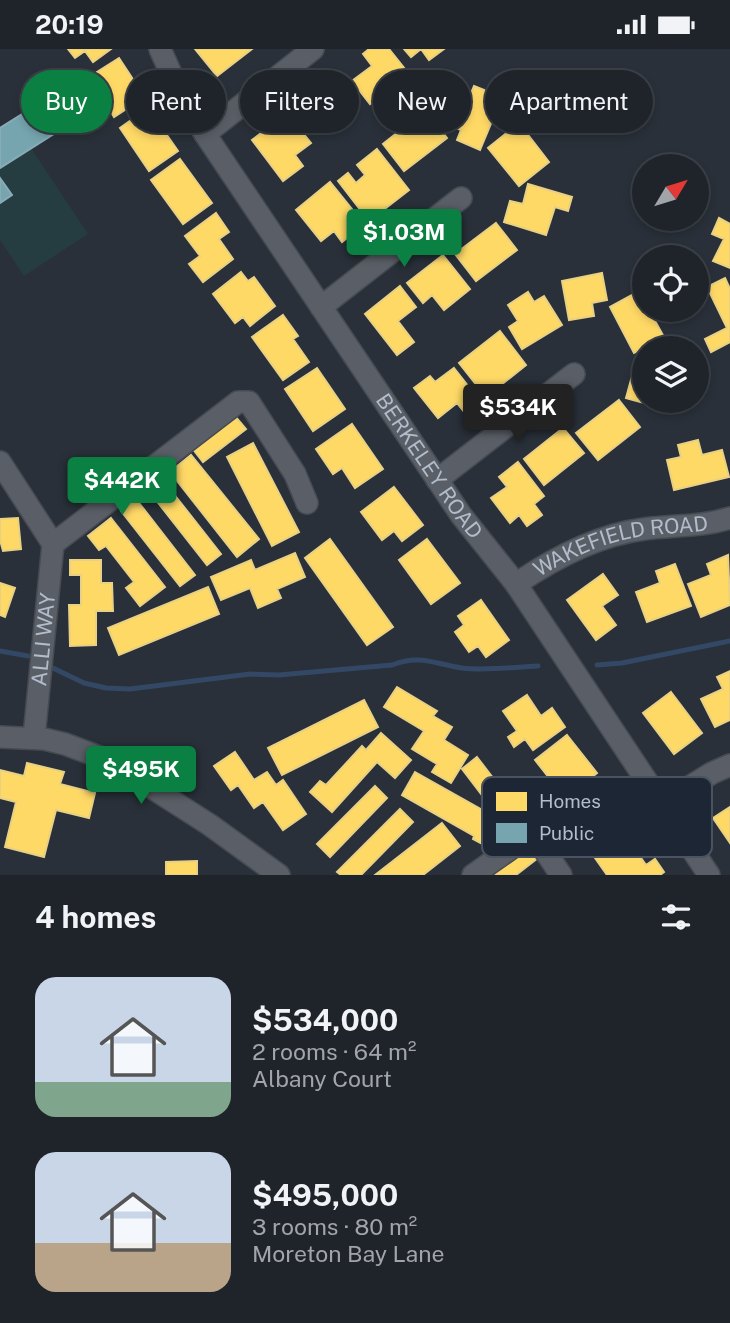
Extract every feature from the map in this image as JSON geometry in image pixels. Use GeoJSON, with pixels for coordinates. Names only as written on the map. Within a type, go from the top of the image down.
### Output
{"type":"FeatureCollection","features":[{"type":"Feature","properties":{"kind":"street","name":"BERKELEY ROAD"},"geometry":{"type":"LineString","coordinates":[[160,49],[177,87],[205,134],[437,480],[516,584],[644,777]]}},
{"type":"Feature","properties":{"kind":"street"},"geometry":{"type":"LineString","coordinates":[[205,134],[313,49]]}},
{"type":"Feature","properties":{"kind":"street"},"geometry":{"type":"LineString","coordinates":[[321,307],[461,198]]}},
{"type":"Feature","properties":{"kind":"street"},"geometry":{"type":"LineString","coordinates":[[437,480],[574,374]]}},
{"type":"Feature","properties":{"kind":"street"},"geometry":{"type":"LineString","coordinates":[[0,462],[53,544],[238,402],[249,401],[295,474],[307,503]]}},
{"type":"Feature","properties":{"kind":"street","name":"WAKEFIELD ROAD"},"geometry":{"type":"LineString","coordinates":[[516,584],[550,561],[610,537],[643,529],[718,522],[730,518]]}},
{"type":"Feature","properties":{"kind":"street","name":"ALLI WAY"},"geometry":{"type":"LineString","coordinates":[[34,737],[53,544]]}},
{"type":"Feature","properties":{"kind":"street"},"geometry":{"type":"LineString","coordinates":[[0,737],[34,737],[65,744],[110,761],[210,825],[279,875]]}},
{"type":"Feature","properties":{"kind":"street"},"geometry":{"type":"LineString","coordinates":[[706,777],[730,765]]}},
{"type":"Feature","properties":{"kind":"street"},"geometry":{"type":"LineString","coordinates":[[473,875],[498,857]]}},
{"type":"Feature","properties":{"kind":"street"},"geometry":{"type":"LineString","coordinates":[[549,857],[561,875]]}},
{"type":"Feature","properties":{"kind":"street","name":"BERKELEY ROAD"},"geometry":{"type":"LineString","coordinates":[[697,857],[709,875]]}},
{"type":"Feature","properties":{"kind":"green space"},"geometry":{"type":"Polygon","coordinates":[[[31,148],[88,234],[24,276],[0,240],[0,203],[11,195],[0,178],[0,168],[31,148]]]}},
{"type":"Feature","properties":{"kind":"building: Homes"},"geometry":{"type":"Polygon","coordinates":[[[68,49],[111,49],[93,62],[85,51],[75,58],[68,49]]]}},
{"type":"Feature","properties":{"kind":"building: Homes"},"geometry":{"type":"Polygon","coordinates":[[[195,49],[252,49],[225,70],[212,70],[195,49]]]}},
{"type":"Feature","properties":{"kind":"building: Homes"},"geometry":{"type":"Polygon","coordinates":[[[369,49],[389,49],[406,70],[373,70],[373,102],[370,104],[359,90],[359,76],[372,66],[363,54],[369,49]]]}},
{"type":"Feature","properties":{"kind":"building: Homes"},"geometry":{"type":"Polygon","coordinates":[[[404,49],[421,49],[411,57],[404,49]]]}},
{"type":"Feature","properties":{"kind":"building: Homes"},"geometry":{"type":"Polygon","coordinates":[[[421,49],[444,49],[429,60],[421,49]]]}},
{"type":"Feature","properties":{"kind":"building: Homes"},"geometry":{"type":"Polygon","coordinates":[[[119,58],[127,70],[126,109],[114,117],[112,70],[100,70],[119,58]]]}},
{"type":"Feature","properties":{"kind":"building: Homes"},"geometry":{"type":"Polygon","coordinates":[[[474,86],[485,90],[487,133],[480,150],[457,140],[460,133],[471,133],[471,93],[474,86]]]}},
{"type":"Feature","properties":{"kind":"building: Homes"},"geometry":{"type":"Polygon","coordinates":[[[126,124],[126,133],[165,133],[178,151],[149,171],[120,128],[126,124]]]}},
{"type":"Feature","properties":{"kind":"building: Homes"},"geometry":{"type":"Polygon","coordinates":[[[261,133],[303,133],[311,143],[295,155],[303,166],[283,181],[252,140],[261,133]]]}},
{"type":"Feature","properties":{"kind":"building: Homes"},"geometry":{"type":"Polygon","coordinates":[[[397,133],[443,133],[447,138],[404,171],[383,144],[397,133]]]}},
{"type":"Feature","properties":{"kind":"building: Homes"},"geometry":{"type":"Polygon","coordinates":[[[507,133],[527,133],[549,162],[519,186],[488,148],[507,133]]]}},
{"type":"Feature","properties":{"kind":"building: Homes"},"geometry":{"type":"Polygon","coordinates":[[[377,149],[409,190],[369,221],[338,181],[348,173],[356,183],[365,175],[357,165],[377,149]]]}},
{"type":"Feature","properties":{"kind":"building: Homes"},"geometry":{"type":"Polygon","coordinates":[[[180,159],[212,203],[183,224],[151,180],[180,159]]]}},
{"type":"Feature","properties":{"kind":"building: Homes"},"geometry":{"type":"Polygon","coordinates":[[[330,182],[364,224],[342,242],[334,231],[321,241],[296,210],[330,182]]]}},
{"type":"Feature","properties":{"kind":"building: Homes"},"geometry":{"type":"Polygon","coordinates":[[[528,184],[572,197],[568,211],[555,207],[546,235],[504,222],[510,201],[523,204],[528,184]]]}},
{"type":"Feature","properties":{"kind":"building: Homes"},"geometry":{"type":"Polygon","coordinates":[[[216,213],[229,232],[219,239],[233,259],[203,282],[189,264],[200,256],[185,236],[216,213]]]}},
{"type":"Feature","properties":{"kind":"building: Homes"},"geometry":{"type":"Polygon","coordinates":[[[719,218],[730,224],[730,268],[713,261],[724,239],[712,234],[719,218]]]}},
{"type":"Feature","properties":{"kind":"building: Homes"},"geometry":{"type":"Polygon","coordinates":[[[496,223],[517,250],[476,281],[455,254],[496,223]]]}},
{"type":"Feature","properties":{"kind":"building: Homes"},"geometry":{"type":"Polygon","coordinates":[[[443,255],[470,289],[444,310],[432,295],[423,303],[407,283],[443,255]]]}},
{"type":"Feature","properties":{"kind":"building: Homes"},"geometry":{"type":"Polygon","coordinates":[[[241,272],[248,281],[254,277],[275,306],[250,326],[243,317],[235,323],[213,294],[241,272]]]}},
{"type":"Feature","properties":{"kind":"building: Homes"},"geometry":{"type":"Polygon","coordinates":[[[602,273],[607,300],[592,303],[594,316],[569,320],[562,281],[602,273]]]}},
{"type":"Feature","properties":{"kind":"building: Homes"},"geometry":{"type":"Polygon","coordinates":[[[725,278],[730,289],[730,342],[711,352],[709,337],[727,328],[709,286],[725,278]]]}},
{"type":"Feature","properties":{"kind":"building: Homes"},"geometry":{"type":"Polygon","coordinates":[[[400,286],[416,307],[398,321],[414,342],[397,355],[365,314],[400,286]]]}},
{"type":"Feature","properties":{"kind":"building: Homes"},"geometry":{"type":"Polygon","coordinates":[[[528,292],[534,302],[544,296],[562,325],[522,349],[509,327],[518,321],[508,305],[528,292]]]}},
{"type":"Feature","properties":{"kind":"building: Homes"},"geometry":{"type":"Polygon","coordinates":[[[632,295],[632,322],[656,322],[663,336],[632,336],[632,349],[610,307],[632,295]]]}},
{"type":"Feature","properties":{"kind":"building: Homes"},"geometry":{"type":"Polygon","coordinates":[[[283,315],[298,336],[293,339],[309,362],[283,380],[252,337],[283,315]]]}},
{"type":"Feature","properties":{"kind":"building: Homes"},"geometry":{"type":"Polygon","coordinates":[[[500,331],[526,365],[486,397],[459,363],[500,331]]]}},
{"type":"Feature","properties":{"kind":"building: Homes"},"geometry":{"type":"Polygon","coordinates":[[[317,368],[345,409],[313,431],[285,389],[317,368]]]}},
{"type":"Feature","properties":{"kind":"building: Homes"},"geometry":{"type":"Polygon","coordinates":[[[454,368],[480,401],[465,413],[457,403],[438,418],[414,388],[430,376],[435,382],[454,368]]]}},
{"type":"Feature","properties":{"kind":"building: Homes"},"geometry":{"type":"Polygon","coordinates":[[[632,376],[632,400],[626,398],[632,376]]]}},
{"type":"Feature","properties":{"kind":"building: Homes"},"geometry":{"type":"Polygon","coordinates":[[[619,400],[640,427],[598,460],[576,433],[619,400]]]}},
{"type":"Feature","properties":{"kind":"building: Homes"},"geometry":{"type":"Polygon","coordinates":[[[234,415],[246,429],[203,462],[192,448],[234,415]]]}},
{"type":"Feature","properties":{"kind":"building: Homes"},"geometry":{"type":"Polygon","coordinates":[[[352,424],[383,469],[355,488],[342,468],[333,474],[316,449],[352,424]]]}},
{"type":"Feature","properties":{"kind":"building: Homes"},"geometry":{"type":"Polygon","coordinates":[[[563,428],[584,453],[544,485],[524,459],[563,428]]]}},
{"type":"Feature","properties":{"kind":"building: Homes"},"geometry":{"type":"Polygon","coordinates":[[[698,440],[702,455],[722,450],[729,477],[674,490],[667,460],[681,457],[678,445],[698,440]]]}},
{"type":"Feature","properties":{"kind":"building: Homes"},"geometry":{"type":"Polygon","coordinates":[[[253,443],[299,532],[272,546],[227,457],[253,443]]]}},
{"type":"Feature","properties":{"kind":"building: Homes"},"geometry":{"type":"Polygon","coordinates":[[[191,455],[259,539],[237,557],[170,472],[191,455]]]}},
{"type":"Feature","properties":{"kind":"building: Homes"},"geometry":{"type":"Polygon","coordinates":[[[518,462],[544,496],[534,504],[542,515],[527,526],[519,515],[510,523],[491,498],[507,487],[499,477],[518,462]]]}},
{"type":"Feature","properties":{"kind":"building: Homes"},"geometry":{"type":"Polygon","coordinates":[[[162,479],[221,554],[207,565],[148,490],[162,479]]]}},
{"type":"Feature","properties":{"kind":"building: Homes"},"geometry":{"type":"Polygon","coordinates":[[[394,487],[423,525],[402,541],[394,531],[382,540],[361,512],[394,487]]]}},
{"type":"Feature","properties":{"kind":"building: Homes"},"geometry":{"type":"Polygon","coordinates":[[[136,499],[195,575],[180,586],[121,511],[136,499]]]}},
{"type":"Feature","properties":{"kind":"building: Homes"},"geometry":{"type":"Polygon","coordinates":[[[18,518],[21,549],[3,551],[0,519],[18,518]]]}},
{"type":"Feature","properties":{"kind":"building: Homes"},"geometry":{"type":"Polygon","coordinates":[[[111,518],[165,587],[140,606],[126,588],[134,582],[106,546],[99,550],[88,536],[111,518]]]}},
{"type":"Feature","properties":{"kind":"building: Homes"},"geometry":{"type":"Polygon","coordinates":[[[330,539],[393,627],[367,645],[305,558],[330,539]]]}},
{"type":"Feature","properties":{"kind":"building: Homes"},"geometry":{"type":"Polygon","coordinates":[[[427,539],[460,583],[431,604],[399,560],[427,539]]]}},
{"type":"Feature","properties":{"kind":"building: Homes"},"geometry":{"type":"Polygon","coordinates":[[[295,553],[305,577],[277,589],[281,598],[258,608],[250,588],[221,600],[211,577],[251,560],[255,570],[295,553]]]}},
{"type":"Feature","properties":{"kind":"building: Homes"},"geometry":{"type":"Polygon","coordinates":[[[728,555],[730,605],[701,617],[688,584],[711,575],[707,564],[728,555]]]}},
{"type":"Feature","properties":{"kind":"building: Homes"},"geometry":{"type":"Polygon","coordinates":[[[70,560],[101,560],[101,583],[112,583],[113,611],[96,611],[96,645],[70,646],[69,605],[81,605],[81,575],[70,575],[70,560]]]}},
{"type":"Feature","properties":{"kind":"building: Homes"},"geometry":{"type":"Polygon","coordinates":[[[675,564],[691,606],[647,622],[636,592],[660,583],[656,571],[675,564]]]}},
{"type":"Feature","properties":{"kind":"building: Homes"},"geometry":{"type":"Polygon","coordinates":[[[603,574],[618,595],[602,606],[616,625],[596,640],[567,600],[603,574]]]}},
{"type":"Feature","properties":{"kind":"building: Homes"},"geometry":{"type":"Polygon","coordinates":[[[0,583],[15,588],[5,617],[0,615],[0,583]]]}},
{"type":"Feature","properties":{"kind":"building: Homes"},"geometry":{"type":"Polygon","coordinates":[[[208,587],[219,614],[119,655],[108,628],[208,587]]]}},
{"type":"Feature","properties":{"kind":"building: Homes"},"geometry":{"type":"Polygon","coordinates":[[[481,600],[509,640],[486,657],[478,646],[469,652],[455,632],[464,625],[458,616],[481,600]]]}},
{"type":"Feature","properties":{"kind":"building: Homes"},"geometry":{"type":"Polygon","coordinates":[[[730,671],[730,720],[715,727],[701,699],[723,689],[717,677],[730,671]]]}},
{"type":"Feature","properties":{"kind":"building: Homes"},"geometry":{"type":"Polygon","coordinates":[[[397,687],[437,711],[433,716],[452,727],[444,740],[468,755],[451,783],[432,772],[437,764],[412,749],[424,731],[384,707],[397,687]]]}},
{"type":"Feature","properties":{"kind":"building: Homes"},"geometry":{"type":"Polygon","coordinates":[[[671,692],[702,733],[674,754],[643,713],[671,692]]]}},
{"type":"Feature","properties":{"kind":"building: Homes"},"geometry":{"type":"Polygon","coordinates":[[[527,695],[541,716],[552,708],[565,727],[533,750],[525,739],[514,747],[508,737],[517,731],[503,711],[527,695]]]}},
{"type":"Feature","properties":{"kind":"building: Homes"},"geometry":{"type":"Polygon","coordinates":[[[364,700],[378,727],[282,775],[268,748],[364,700]]]}},
{"type":"Feature","properties":{"kind":"building: Homes"},"geometry":{"type":"Polygon","coordinates":[[[381,733],[411,760],[395,778],[377,762],[332,812],[310,792],[320,781],[326,785],[362,746],[366,750],[381,733]]]}},
{"type":"Feature","properties":{"kind":"building: Homes"},"geometry":{"type":"Polygon","coordinates":[[[567,735],[597,773],[592,777],[548,777],[535,760],[567,735]]]}},
{"type":"Feature","properties":{"kind":"building: Homes"},"geometry":{"type":"Polygon","coordinates":[[[235,752],[254,780],[267,772],[276,785],[283,780],[306,814],[283,830],[263,802],[254,808],[238,785],[231,790],[214,766],[235,752]]]}},
{"type":"Feature","properties":{"kind":"building: Homes"},"geometry":{"type":"Polygon","coordinates":[[[477,757],[492,777],[482,777],[482,795],[462,769],[477,757]]]}},
{"type":"Feature","properties":{"kind":"building: Homes"},"geometry":{"type":"Polygon","coordinates":[[[27,763],[64,772],[60,784],[95,793],[89,818],[56,810],[44,857],[5,847],[16,802],[0,798],[0,770],[24,776],[27,763]]]}},
{"type":"Feature","properties":{"kind":"building: Homes"},"geometry":{"type":"Polygon","coordinates":[[[415,772],[482,810],[482,844],[473,839],[474,836],[402,795],[415,772]]]}},
{"type":"Feature","properties":{"kind":"building: Homes"},"geometry":{"type":"Polygon","coordinates":[[[375,786],[387,798],[330,857],[317,844],[375,786]]]}},
{"type":"Feature","properties":{"kind":"building: Homes"},"geometry":{"type":"Polygon","coordinates":[[[730,807],[730,843],[713,818],[730,807]]]}},
{"type":"Feature","properties":{"kind":"building: Homes"},"geometry":{"type":"Polygon","coordinates":[[[400,809],[413,822],[361,875],[341,875],[337,872],[400,809]]]}},
{"type":"Feature","properties":{"kind":"building: Homes"},"geometry":{"type":"Polygon","coordinates":[[[442,823],[460,846],[423,875],[375,875],[442,823]]]}},
{"type":"Feature","properties":{"kind":"building: Homes"},"geometry":{"type":"Polygon","coordinates":[[[509,857],[539,857],[516,875],[496,875],[492,870],[509,857]]]}},
{"type":"Feature","properties":{"kind":"building: Homes"},"geometry":{"type":"Polygon","coordinates":[[[640,857],[646,865],[655,859],[664,872],[660,875],[607,875],[595,858],[640,857]]]}},
{"type":"Feature","properties":{"kind":"building: Homes"},"geometry":{"type":"Polygon","coordinates":[[[197,861],[197,875],[166,875],[166,862],[197,861]]]}},
{"type":"Feature","properties":{"kind":"building: Public"},"geometry":{"type":"Polygon","coordinates":[[[21,115],[21,133],[55,133],[0,168],[0,128],[21,115]]]}},
{"type":"Feature","properties":{"kind":"building: Public"},"geometry":{"type":"Polygon","coordinates":[[[0,178],[12,195],[0,203],[0,178]]]}},
{"type":"Feature","properties":{"kind":"waterway"},"geometry":{"type":"LineString","coordinates":[[597,665],[622,663],[730,641]]}},
{"type":"Feature","properties":{"kind":"waterway"},"geometry":{"type":"LineString","coordinates":[[0,651],[28,656]]}},
{"type":"Feature","properties":{"kind":"waterway"},"geometry":{"type":"LineString","coordinates":[[53,668],[84,683],[106,688],[130,689],[250,674],[279,675],[392,665],[411,660],[471,669],[538,666]]}}]}
